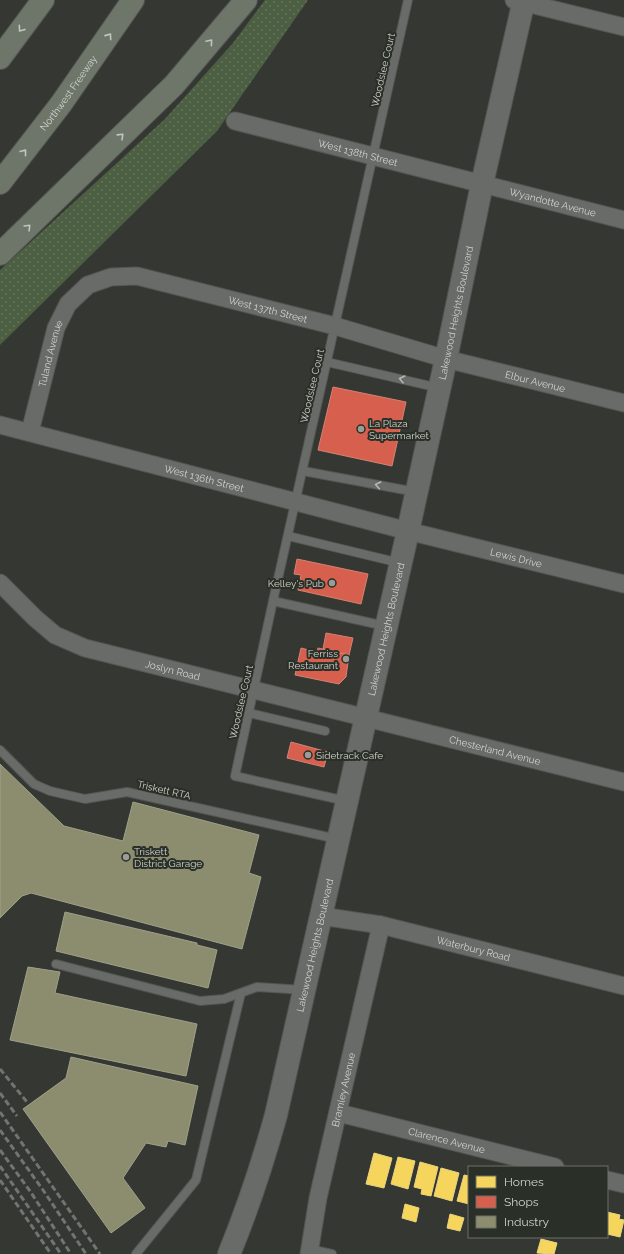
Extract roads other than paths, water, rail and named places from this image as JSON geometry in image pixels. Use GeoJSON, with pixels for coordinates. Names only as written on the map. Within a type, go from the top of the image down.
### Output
{"type":"FeatureCollection","features":[{"type":"Feature","properties":{"kind":"highway"},"geometry":{"type":"LineString","coordinates":[[0,58],[43,0]]}},
{"type":"Feature","properties":{"kind":"highway","name":"Northwest Freeway"},"geometry":{"type":"LineString","coordinates":[[0,183],[61,104],[133,0]]}},
{"type":"Feature","properties":{"kind":"highway"},"geometry":{"type":"LineString","coordinates":[[0,254],[174,85],[246,0]]}},
{"type":"Feature","properties":{"kind":"main road","name":"Lakewood Heights Boulevard"},"geometry":{"type":"LineString","coordinates":[[229,1254],[261,1167],[276,1115],[440,389],[521,1]]}},
{"type":"Feature","properties":{"kind":"street"},"geometry":{"type":"LineString","coordinates":[[521,1],[624,27]]}},
{"type":"Feature","properties":{"kind":"street","name":"West 138th Street"},"geometry":{"type":"LineString","coordinates":[[235,121],[374,155],[482,184]]}},
{"type":"Feature","properties":{"kind":"street","name":"Wyandotte Avenue"},"geometry":{"type":"LineString","coordinates":[[482,184],[624,220]]}},
{"type":"Feature","properties":{"kind":"street","name":"West 137th Street"},"geometry":{"type":"LineString","coordinates":[[88,285],[111,277],[137,276],[335,326],[446,359]]}},
{"type":"Feature","properties":{"kind":"street","name":"Tuland Avenue"},"geometry":{"type":"LineString","coordinates":[[30,432],[56,328],[68,304],[88,285]]}},
{"type":"Feature","properties":{"kind":"street","name":"Elbur Avenue"},"geometry":{"type":"LineString","coordinates":[[446,359],[624,403]]}},
{"type":"Feature","properties":{"kind":"street","name":"West 136th Street"},"geometry":{"type":"LineString","coordinates":[[0,425],[408,531]]}},
{"type":"Feature","properties":{"kind":"street","name":"Lewis Drive"},"geometry":{"type":"LineString","coordinates":[[408,531],[624,584]]}},
{"type":"Feature","properties":{"kind":"street","name":"Joslyn Road"},"geometry":{"type":"LineString","coordinates":[[0,583],[35,618],[55,635],[84,648],[366,718]]}},
{"type":"Feature","properties":{"kind":"street","name":"Chesterland Avenue"},"geometry":{"type":"LineString","coordinates":[[366,718],[624,782]]}},
{"type":"Feature","properties":{"kind":"street","name":"Waterbury Road"},"geometry":{"type":"LineString","coordinates":[[321,916],[380,925],[624,986]]}},
{"type":"Feature","properties":{"kind":"street","name":"Bramley Avenue"},"geometry":{"type":"LineString","coordinates":[[309,1251],[318,1198],[380,925]]}},
{"type":"Feature","properties":{"kind":"street","name":"Clarence Avenue"},"geometry":{"type":"LineString","coordinates":[[338,1113],[550,1166]]}},
{"type":"Feature","properties":{"kind":"street"},"geometry":{"type":"LineString","coordinates":[[608,1180],[624,1184]]}},
{"type":"Feature","properties":{"kind":"lane","name":"Woodslee Court"},"geometry":{"type":"LineString","coordinates":[[346,801],[235,776],[408,0]]}},
{"type":"Feature","properties":{"kind":"lane"},"geometry":{"type":"LineString","coordinates":[[327,362],[440,389]]}},
{"type":"Feature","properties":{"kind":"lane"},"geometry":{"type":"LineString","coordinates":[[303,471],[417,492]]}},
{"type":"Feature","properties":{"kind":"lane"},"geometry":{"type":"LineString","coordinates":[[288,536],[400,563]]}},
{"type":"Feature","properties":{"kind":"lane"},"geometry":{"type":"LineString","coordinates":[[273,601],[386,626]]}},
{"type":"Feature","properties":{"kind":"lane"},"geometry":{"type":"LineString","coordinates":[[249,713],[325,731]]}},
{"type":"Feature","properties":{"kind":"lane","name":"Triskett RTA"},"geometry":{"type":"LineString","coordinates":[[0,750],[34,784],[50,791],[85,799],[127,792],[338,840]]}},
{"type":"Feature","properties":{"kind":"lane"},"geometry":{"type":"LineString","coordinates":[[56,964],[200,1001],[224,999],[257,987],[304,990]]}},
{"type":"Feature","properties":{"kind":"lane"},"geometry":{"type":"LineString","coordinates":[[136,1254],[196,1180],[241,993]]}},
{"type":"Feature","properties":{"kind":"lane"},"geometry":{"type":"LineString","coordinates":[[309,1251],[332,1254]]}},
{"type":"Feature","properties":{"kind":"railway"},"geometry":{"type":"LineString","coordinates":[[0,1069],[27,1102]]}},
{"type":"Feature","properties":{"kind":"railway"},"geometry":{"type":"LineString","coordinates":[[0,1093],[17,1116]]}},
{"type":"Feature","properties":{"kind":"railway"},"geometry":{"type":"LineString","coordinates":[[0,1112],[100,1254]]}},
{"type":"Feature","properties":{"kind":"railway"},"geometry":{"type":"LineString","coordinates":[[0,1130],[86,1254]]}},
{"type":"Feature","properties":{"kind":"railway"},"geometry":{"type":"LineString","coordinates":[[0,1150],[30,1191],[71,1254]]}},
{"type":"Feature","properties":{"kind":"railway"},"geometry":{"type":"LineString","coordinates":[[0,1166],[61,1254]]}},
{"type":"Feature","properties":{"kind":"railway"},"geometry":{"type":"LineString","coordinates":[[0,1180],[51,1254]]}},
{"type":"Feature","properties":{"kind":"place","name":"La Plaza Supermarket"},"geometry":{"type":"Point","coordinates":[361,429]}},
{"type":"Feature","properties":{"kind":"place","name":"Kelley's Pub"},"geometry":{"type":"Point","coordinates":[332,583]}},
{"type":"Feature","properties":{"kind":"place","name":"Ferriss Restaurant"},"geometry":{"type":"Point","coordinates":[346,659]}},
{"type":"Feature","properties":{"kind":"place","name":"Sidetrack Cafe"},"geometry":{"type":"Point","coordinates":[308,755]}},
{"type":"Feature","properties":{"kind":"place","name":"Triskett District Garage"},"geometry":{"type":"Point","coordinates":[126,857]}}]}
